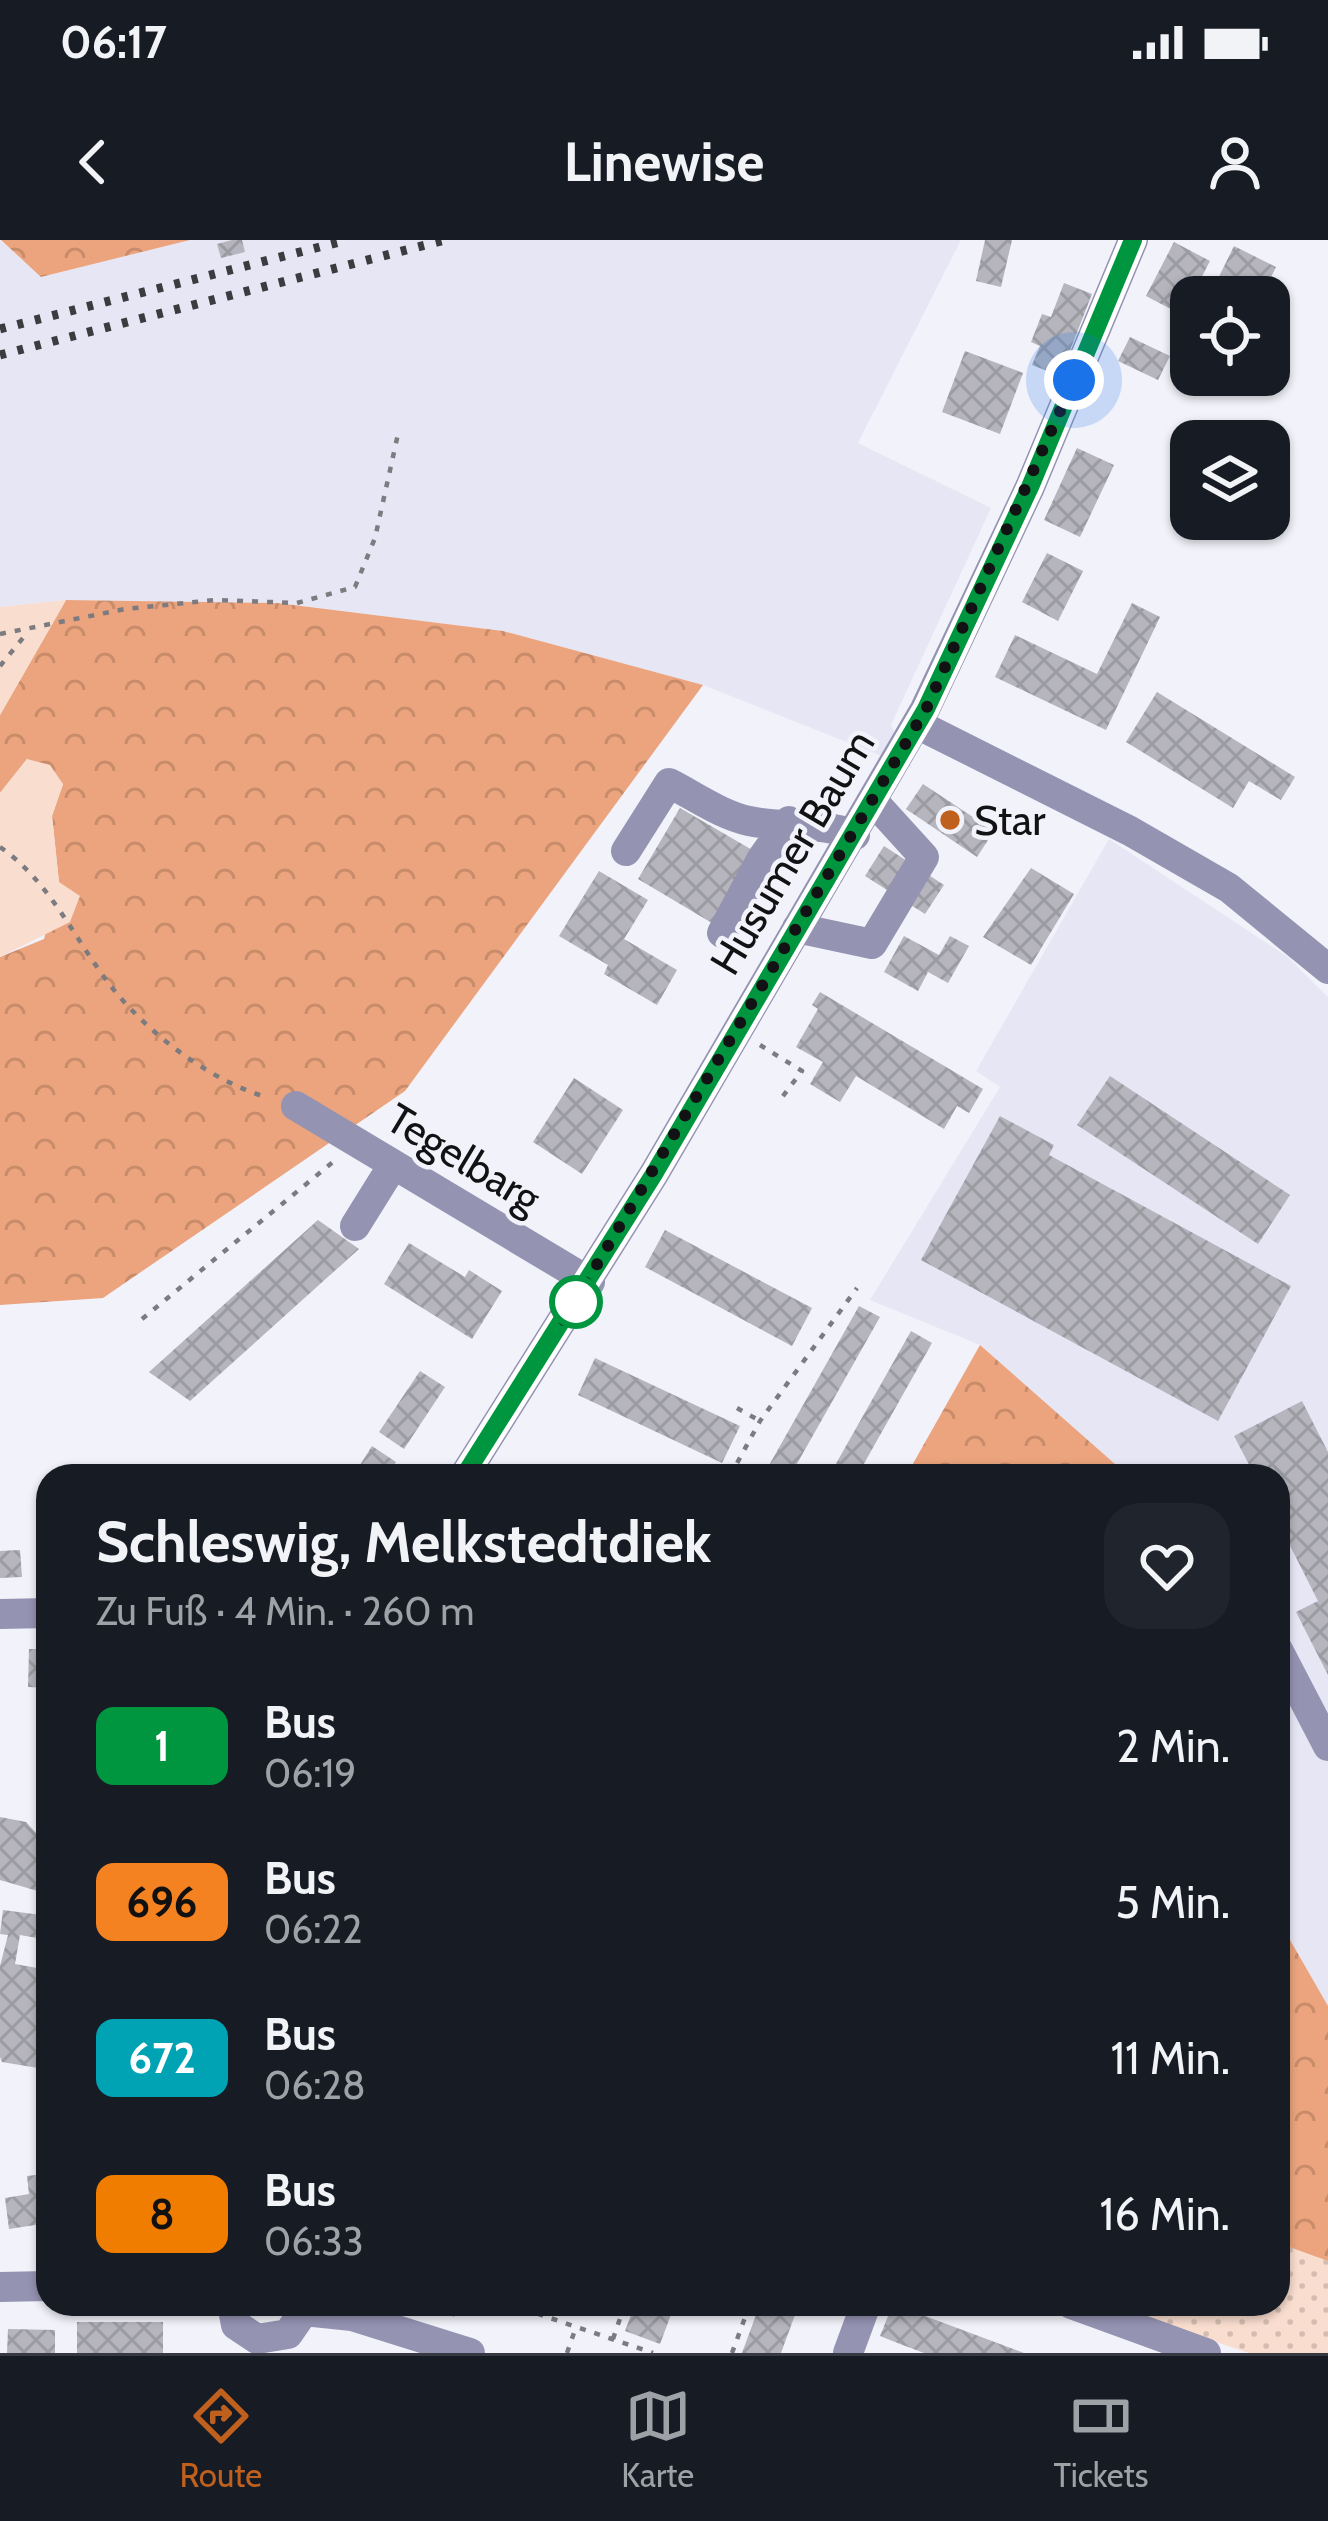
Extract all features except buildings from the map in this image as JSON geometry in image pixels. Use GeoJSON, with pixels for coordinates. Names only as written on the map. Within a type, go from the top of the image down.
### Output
{"type":"FeatureCollection","features":[{"type":"Feature","properties":{"kind":"street","name":"Husumer Baum"},"geometry":{"type":"LineString","coordinates":[[472,1464],[590,1282],[917,724],[1021,508],[1132,240]]}},
{"type":"Feature","properties":{"kind":"street"},"geometry":{"type":"LineString","coordinates":[[917,724],[1130,831],[1229,888],[1328,969]]}},
{"type":"Feature","properties":{"kind":"street"},"geometry":{"type":"LineString","coordinates":[[626,851],[670,783],[732,816],[826,824],[855,835]]}},
{"type":"Feature","properties":{"kind":"street"},"geometry":{"type":"LineString","coordinates":[[797,928],[872,944],[924,857],[874,802]]}},
{"type":"Feature","properties":{"kind":"street"},"geometry":{"type":"LineString","coordinates":[[722,933],[761,858],[789,821]]}},
{"type":"Feature","properties":{"kind":"street","name":"Tegelbarg"},"geometry":{"type":"LineString","coordinates":[[296,1106],[590,1282]]}},
{"type":"Feature","properties":{"kind":"street"},"geometry":{"type":"LineString","coordinates":[[355,1226],[393,1165]]}},
{"type":"Feature","properties":{"kind":"street"},"geometry":{"type":"LineString","coordinates":[[0,1614],[36,1613]]}},
{"type":"Feature","properties":{"kind":"street"},"geometry":{"type":"LineString","coordinates":[[1290,1673],[1328,1746]]}},
{"type":"Feature","properties":{"kind":"street"},"geometry":{"type":"LineString","coordinates":[[0,2287],[36,2286]]}},
{"type":"Feature","properties":{"kind":"street"},"geometry":{"type":"LineString","coordinates":[[234,2316],[236,2325],[255,2346],[289,2334],[298,2316]]}},
{"type":"Feature","properties":{"kind":"street"},"geometry":{"type":"LineString","coordinates":[[370,2316],[470,2353]]}},
{"type":"Feature","properties":{"kind":"street"},"geometry":{"type":"LineString","coordinates":[[848,2353],[862,2316]]}},
{"type":"Feature","properties":{"kind":"street"},"geometry":{"type":"LineString","coordinates":[[1104,2316],[1206,2353]]}},
{"type":"Feature","properties":{"kind":"path"},"geometry":{"type":"LineString","coordinates":[[0,634],[125,608],[215,600],[296,603],[355,586],[375,538],[398,434]]}},
{"type":"Feature","properties":{"kind":"path"},"geometry":{"type":"LineString","coordinates":[[0,665],[27,632]]}},
{"type":"Feature","properties":{"kind":"path"},"geometry":{"type":"LineString","coordinates":[[0,847],[70,922],[127,1006],[212,1074],[296,1106]]}},
{"type":"Feature","properties":{"kind":"path"},"geometry":{"type":"LineString","coordinates":[[0,860],[9,854]]}},
{"type":"Feature","properties":{"kind":"path"},"geometry":{"type":"LineString","coordinates":[[735,1030],[802,1071],[780,1100]]}},
{"type":"Feature","properties":{"kind":"path"},"geometry":{"type":"LineString","coordinates":[[142,1319],[356,1144]]}},
{"type":"Feature","properties":{"kind":"path"},"geometry":{"type":"LineString","coordinates":[[737,1464],[760,1421],[857,1288]]}},
{"type":"Feature","properties":{"kind":"path"},"geometry":{"type":"LineString","coordinates":[[736,1408],[760,1421]]}},
{"type":"Feature","properties":{"kind":"path"},"geometry":{"type":"LineString","coordinates":[[544,2316],[653,2353]]}},
{"type":"Feature","properties":{"kind":"path"},"geometry":{"type":"LineString","coordinates":[[613,2339],[621,2316]]}},
{"type":"Feature","properties":{"kind":"path"},"geometry":{"type":"LineString","coordinates":[[732,2353],[745,2316]]}},
{"type":"Feature","properties":{"kind":"path"},"geometry":{"type":"LineString","coordinates":[[566,2353],[576,2327]]}},
{"type":"Feature","properties":{"kind":"shaded area"},"geometry":{"type":"Polygon","coordinates":[[[0,240],[42,277],[190,240],[961,240],[858,443],[991,508],[891,725],[912,768],[703,685],[503,631],[277,603],[66,600],[0,607],[0,240]]]}},
{"type":"Feature","properties":{"kind":"shaded area"},"geometry":{"type":"Polygon","coordinates":[[[66,600],[0,715],[0,607],[66,600]]]}},
{"type":"Feature","properties":{"kind":"shaded area"},"geometry":{"type":"Polygon","coordinates":[[[27,759],[50,765],[63,784],[52,816],[59,882],[80,896],[70,922],[0,957],[0,793],[27,759]]]}},
{"type":"Feature","properties":{"kind":"shaded area"},"geometry":{"type":"Polygon","coordinates":[[[1109,839],[1288,957],[1328,997],[1328,2006],[1290,1940],[1290,1464],[1113,1464],[980,1345],[870,1300],[1000,1087],[976,1071],[1109,839]]]}},
{"type":"Feature","properties":{"kind":"shaded area"},"geometry":{"type":"Polygon","coordinates":[[[1290,2247],[1328,2261],[1328,2353],[1249,2353],[1139,2316],[1290,2316],[1290,2247]]]}},
{"type":"Feature","properties":{"kind":"green space"},"geometry":{"type":"Polygon","coordinates":[[[1,240],[190,240],[41,277],[1,240]]]}},
{"type":"Feature","properties":{"kind":"green space"},"geometry":{"type":"Polygon","coordinates":[[[66,600],[277,603],[503,631],[703,685],[405,1091],[103,1298],[0,1305],[0,957],[44,939],[59,882],[52,816],[63,784],[27,759],[0,793],[0,715],[66,600]]]}},
{"type":"Feature","properties":{"kind":"green space"},"geometry":{"type":"Polygon","coordinates":[[[980,1345],[1115,1464],[913,1464],[980,1345]]]}},
{"type":"Feature","properties":{"kind":"green space"},"geometry":{"type":"Polygon","coordinates":[[[1290,1940],[1328,2006],[1328,2261],[1290,2247],[1290,1940]]]}},
{"type":"Feature","properties":{"kind":"railway"},"geometry":{"type":"LineString","coordinates":[[0,329],[347,240]]}},
{"type":"Feature","properties":{"kind":"railway"},"geometry":{"type":"LineString","coordinates":[[0,355],[445,240]]}},
{"type":"Feature","properties":{"kind":"bus line","name":"1"},"geometry":{"type":"LineString","coordinates":[[470,1464],[590,1282],[926,709],[1030,487],[1133,240]]}},
{"type":"Feature","properties":{"kind":"place","name":"Star"},"geometry":{"type":"Point","coordinates":[950,820]}},
{"type":"Feature","properties":{"kind":"route"},"geometry":{"type":"LineString","coordinates":[[576,1302],[564,1320],[926,709],[975,610],[1074,380]]}}]}
